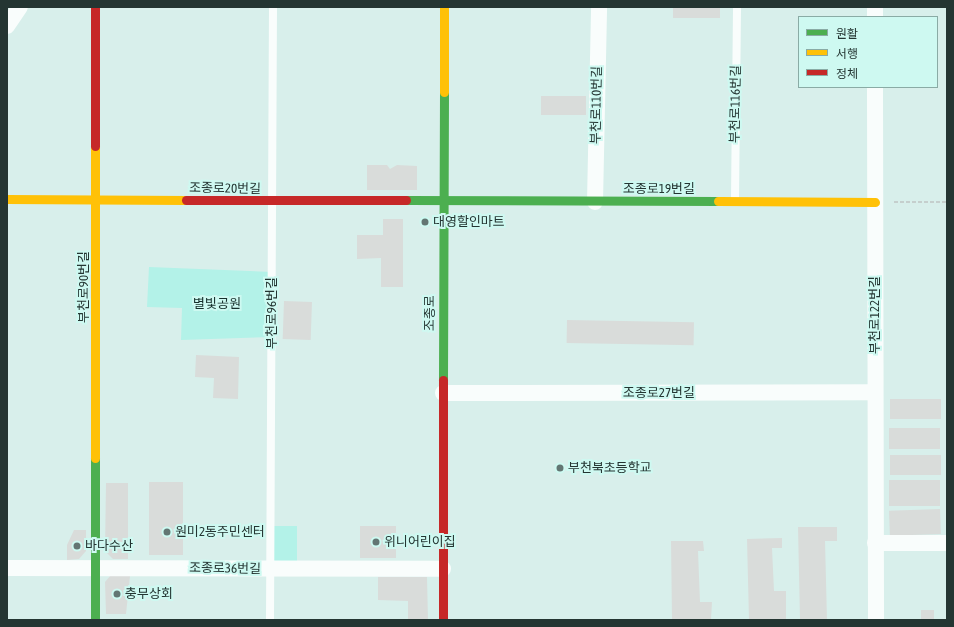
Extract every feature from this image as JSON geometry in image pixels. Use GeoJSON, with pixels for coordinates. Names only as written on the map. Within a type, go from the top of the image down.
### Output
{"type":"FeatureCollection","features":[{"type":"Feature","properties":{"kind":"street"},"geometry":{"type":"LineString","coordinates":[[7,26],[20,7]]}},
{"type":"Feature","properties":{"kind":"street","name":"부천로90번길"},"geometry":{"type":"LineString","coordinates":[[95,7],[97,199],[95,620]]}},
{"type":"Feature","properties":{"kind":"street","name":"조종로"},"geometry":{"type":"LineString","coordinates":[[442,620],[444,7]]}},
{"type":"Feature","properties":{"kind":"street","name":"부천로110번길"},"geometry":{"type":"LineString","coordinates":[[595,202],[600,7]]}},
{"type":"Feature","properties":{"kind":"street","name":"부천로122번길"},"geometry":{"type":"LineString","coordinates":[[875,88],[876,620]]}},
{"type":"Feature","properties":{"kind":"street","name":"조종로20번길"},"geometry":{"type":"LineString","coordinates":[[7,199],[443,202]]}},
{"type":"Feature","properties":{"kind":"street","name":"조종로19번길"},"geometry":{"type":"LineString","coordinates":[[443,202],[875,202]]}},
{"type":"Feature","properties":{"kind":"street","name":"조종로27번길"},"geometry":{"type":"LineString","coordinates":[[443,392],[875,392]]}},
{"type":"Feature","properties":{"kind":"street"},"geometry":{"type":"LineString","coordinates":[[875,543],[947,543]]}},
{"type":"Feature","properties":{"kind":"street","name":"조종로36번길"},"geometry":{"type":"LineString","coordinates":[[7,568],[270,570],[443,569]]}},
{"type":"Feature","properties":{"kind":"lane","name":"부천로96번길"},"geometry":{"type":"LineString","coordinates":[[270,620],[273,7]]}},
{"type":"Feature","properties":{"kind":"lane","name":"부천로116번길"},"geometry":{"type":"LineString","coordinates":[[735,202],[737,7]]}},
{"type":"Feature","properties":{"kind":"path"},"geometry":{"type":"LineString","coordinates":[[875,202],[947,202]]}},
{"type":"Feature","properties":{"kind":"green space","name":"별빛공원"},"geometry":{"type":"Polygon","coordinates":[[[149,267],[272,272],[271,337],[181,340],[182,308],[147,307],[149,267]]]}},
{"type":"Feature","properties":{"kind":"green space"},"geometry":{"type":"Polygon","coordinates":[[[271,526],[297,526],[297,570],[271,570],[271,526]]]}},
{"type":"Feature","properties":{"kind":"building"},"geometry":{"type":"Polygon","coordinates":[[[673,7],[720,7],[720,18],[673,18],[673,7]]]}},
{"type":"Feature","properties":{"kind":"building"},"geometry":{"type":"Polygon","coordinates":[[[541,96],[586,96],[586,115],[541,115],[541,96]]]}},
{"type":"Feature","properties":{"kind":"building"},"geometry":{"type":"Polygon","coordinates":[[[367,165],[387,165],[390,169],[397,165],[417,166],[417,190],[367,190],[367,165]]]}},
{"type":"Feature","properties":{"kind":"building"},"geometry":{"type":"Polygon","coordinates":[[[383,219],[403,219],[403,287],[381,287],[381,258],[357,259],[357,235],[383,235],[383,219]]]}},
{"type":"Feature","properties":{"kind":"building"},"geometry":{"type":"Polygon","coordinates":[[[284,301],[312,302],[311,340],[283,339],[284,301]]]}},
{"type":"Feature","properties":{"kind":"building"},"geometry":{"type":"Polygon","coordinates":[[[567,320],[694,322],[694,345],[567,343],[567,320]]]}},
{"type":"Feature","properties":{"kind":"building"},"geometry":{"type":"Polygon","coordinates":[[[196,355],[239,357],[238,399],[213,398],[214,378],[195,377],[196,355]]]}},
{"type":"Feature","properties":{"kind":"building"},"geometry":{"type":"Polygon","coordinates":[[[890,399],[941,399],[941,419],[890,419],[890,399]]]}},
{"type":"Feature","properties":{"kind":"building"},"geometry":{"type":"Polygon","coordinates":[[[889,428],[940,428],[940,449],[889,449],[889,428]]]}},
{"type":"Feature","properties":{"kind":"building"},"geometry":{"type":"Polygon","coordinates":[[[890,455],[941,455],[941,475],[890,475],[890,455]]]}},
{"type":"Feature","properties":{"kind":"building"},"geometry":{"type":"Polygon","coordinates":[[[889,480],[940,480],[940,506],[889,506],[889,480]]]}},
{"type":"Feature","properties":{"kind":"building"},"geometry":{"type":"Polygon","coordinates":[[[149,482],[183,482],[183,555],[149,555],[149,482]]]}},
{"type":"Feature","properties":{"kind":"building"},"geometry":{"type":"Polygon","coordinates":[[[106,483],[128,483],[128,559],[113,559],[105,551],[106,483]]]}},
{"type":"Feature","properties":{"kind":"building"},"geometry":{"type":"Polygon","coordinates":[[[940,509],[941,534],[890,536],[889,511],[940,509]]]}},
{"type":"Feature","properties":{"kind":"building"},"geometry":{"type":"Polygon","coordinates":[[[360,526],[396,526],[396,558],[360,558],[360,526]]]}},
{"type":"Feature","properties":{"kind":"building"},"geometry":{"type":"Polygon","coordinates":[[[798,527],[837,527],[837,541],[825,541],[827,620],[800,620],[798,527]]]}},
{"type":"Feature","properties":{"kind":"building"},"geometry":{"type":"Polygon","coordinates":[[[74,530],[86,530],[86,551],[79,559],[67,560],[67,545],[74,530]]]}},
{"type":"Feature","properties":{"kind":"building"},"geometry":{"type":"Polygon","coordinates":[[[782,538],[782,548],[772,548],[774,591],[786,591],[786,620],[749,620],[747,539],[782,538]]]}},
{"type":"Feature","properties":{"kind":"building"},"geometry":{"type":"Polygon","coordinates":[[[671,541],[703,541],[704,551],[698,551],[700,602],[712,602],[711,620],[672,620],[671,541]]]}},
{"type":"Feature","properties":{"kind":"building"},"geometry":{"type":"Polygon","coordinates":[[[111,575],[130,576],[126,614],[106,614],[105,582],[111,575]]]}},
{"type":"Feature","properties":{"kind":"building"},"geometry":{"type":"Polygon","coordinates":[[[378,577],[427,577],[428,620],[408,620],[408,601],[378,600],[378,577]]]}},
{"type":"Feature","properties":{"kind":"building"},"geometry":{"type":"Polygon","coordinates":[[[921,610],[934,610],[934,620],[921,620],[921,610]]]}},
{"type":"Feature","properties":{"kind":"traffic: fast"},"geometry":{"type":"LineString","coordinates":[[443,380],[444,92]]}},
{"type":"Feature","properties":{"kind":"traffic: fast"},"geometry":{"type":"LineString","coordinates":[[406,200],[718,201]]}},
{"type":"Feature","properties":{"kind":"traffic: fast"},"geometry":{"type":"LineString","coordinates":[[95,458],[95,620]]}},
{"type":"Feature","properties":{"kind":"traffic: slow"},"geometry":{"type":"LineString","coordinates":[[444,7],[444,92]]}},
{"type":"Feature","properties":{"kind":"traffic: slow"},"geometry":{"type":"LineString","coordinates":[[95,146],[95,458]]}},
{"type":"Feature","properties":{"kind":"traffic: slow"},"geometry":{"type":"LineString","coordinates":[[7,199],[186,200]]}},
{"type":"Feature","properties":{"kind":"traffic: slow"},"geometry":{"type":"LineString","coordinates":[[718,201],[875,202]]}},
{"type":"Feature","properties":{"kind":"traffic: jam"},"geometry":{"type":"LineString","coordinates":[[95,7],[95,146]]}},
{"type":"Feature","properties":{"kind":"traffic: jam"},"geometry":{"type":"LineString","coordinates":[[186,200],[406,200]]}},
{"type":"Feature","properties":{"kind":"traffic: jam"},"geometry":{"type":"LineString","coordinates":[[443,380],[443,620]]}},
{"type":"Feature","properties":{"kind":"place","name":"대영할인마트"},"geometry":{"type":"Point","coordinates":[425,222]}},
{"type":"Feature","properties":{"kind":"place","name":"부천북초등학교"},"geometry":{"type":"Point","coordinates":[560,468]}},
{"type":"Feature","properties":{"kind":"place","name":"원미2동주민센터"},"geometry":{"type":"Point","coordinates":[167,532]}},
{"type":"Feature","properties":{"kind":"place","name":"위니어린이집"},"geometry":{"type":"Point","coordinates":[376,542]}},
{"type":"Feature","properties":{"kind":"place","name":"바다수산"},"geometry":{"type":"Point","coordinates":[77,546]}},
{"type":"Feature","properties":{"kind":"place","name":"충무상회"},"geometry":{"type":"Point","coordinates":[117,594]}}]}
